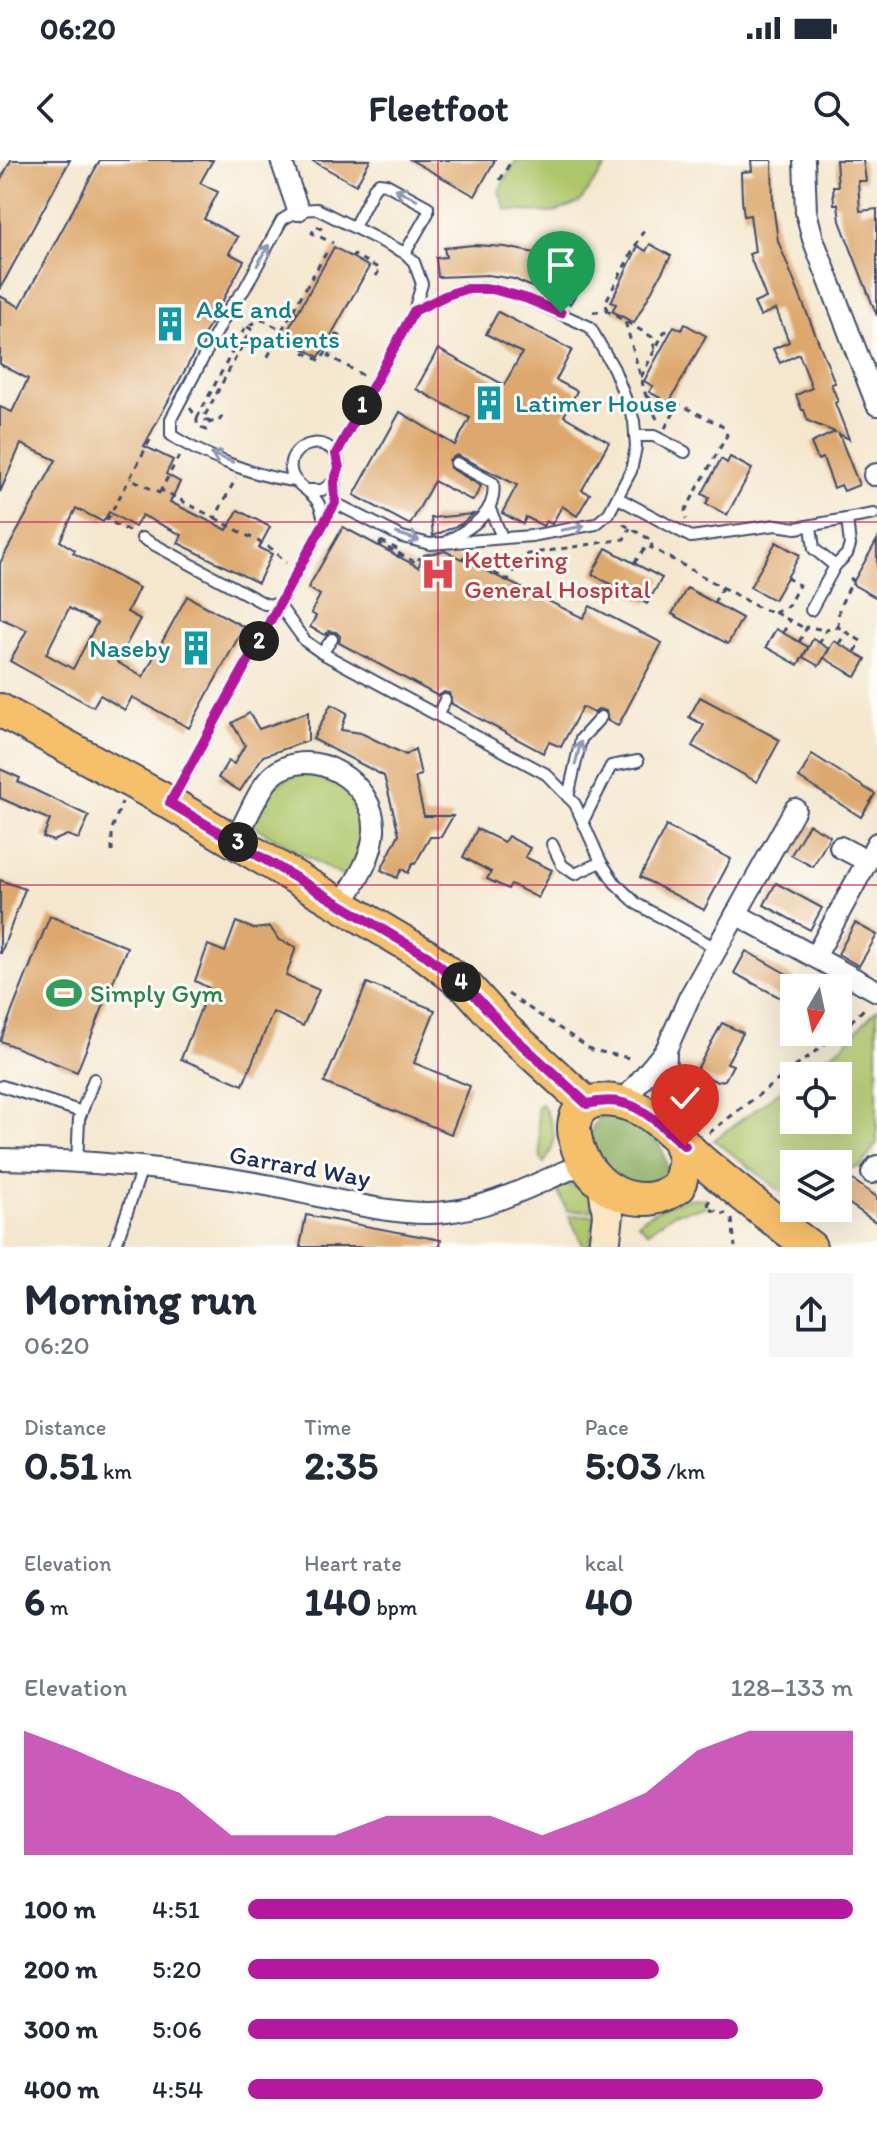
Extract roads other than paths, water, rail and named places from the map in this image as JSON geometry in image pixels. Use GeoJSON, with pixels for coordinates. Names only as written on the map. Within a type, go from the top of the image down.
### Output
{"type":"FeatureCollection","features":[{"type":"Feature","properties":{"kind":"main road"},"geometry":{"type":"LineString","coordinates":[[0,710],[170,803],[427,956],[468,988],[580,1117],[594,1175],[622,1195],[645,1200],[661,1197],[679,1187],[710,1188],[745,1213],[810,1247]]}},
{"type":"Feature","properties":{"kind":"main road"},"geometry":{"type":"LineString","coordinates":[[580,1117],[606,1100],[646,1112],[682,1136],[745,1213]]}},
{"type":"Feature","properties":{"kind":"main road"},"geometry":{"type":"LineString","coordinates":[[679,1187],[685,1160],[682,1136]]}},
{"type":"Feature","properties":{"kind":"street"},"geometry":{"type":"LineString","coordinates":[[281,160],[298,210]]}},
{"type":"Feature","properties":{"kind":"street"},"geometry":{"type":"LineString","coordinates":[[804,160],[806,212],[813,239],[877,405]]}},
{"type":"Feature","properties":{"kind":"street"},"geometry":{"type":"LineString","coordinates":[[235,841],[272,776],[291,766],[310,765],[331,769],[351,779],[364,794],[375,829],[367,864],[342,904]]}},
{"type":"Feature","properties":{"kind":"street"},"geometry":{"type":"LineString","coordinates":[[622,1103],[666,1050],[689,998],[795,809]]}},
{"type":"Feature","properties":{"kind":"street"},"geometry":{"type":"LineString","coordinates":[[815,957],[877,843]]}},
{"type":"Feature","properties":{"kind":"street"},"geometry":{"type":"LineString","coordinates":[[840,847],[867,861]]}},
{"type":"Feature","properties":{"kind":"street"},"geometry":{"type":"LineString","coordinates":[[736,914],[815,957],[874,996]]}},
{"type":"Feature","properties":{"kind":"street"},"geometry":{"type":"LineString","coordinates":[[666,1050],[682,1136]]}},
{"type":"Feature","properties":{"kind":"street","name":"Garrard Way"},"geometry":{"type":"LineString","coordinates":[[0,1159],[142,1168],[263,1185],[376,1207],[442,1212],[468,1209],[594,1175]]}},
{"type":"Feature","properties":{"kind":"street"},"geometry":{"type":"LineString","coordinates":[[594,1175],[608,1215],[605,1246]]}},
{"type":"Feature","properties":{"kind":"street"},"geometry":{"type":"LineString","coordinates":[[605,1246],[645,1200]]}},
{"type":"Feature","properties":{"kind":"lane"},"geometry":{"type":"LineString","coordinates":[[354,227],[379,183],[399,190],[428,207],[428,213],[405,253]]}},
{"type":"Feature","properties":{"kind":"lane"},"geometry":{"type":"LineString","coordinates":[[296,481],[277,480],[186,445],[171,435],[171,419],[230,307],[244,290],[282,220],[298,210],[317,209],[405,253],[418,267],[422,284],[414,311],[336,454]]}},
{"type":"Feature","properties":{"kind":"lane"},"geometry":{"type":"LineString","coordinates":[[335,503],[402,537],[430,544],[531,536],[596,524],[609,513],[631,471],[636,447],[634,421],[614,369],[590,327],[525,298],[492,289],[465,289],[414,311]]}},
{"type":"Feature","properties":{"kind":"lane"},"geometry":{"type":"LineString","coordinates":[[635,436],[654,436],[685,452]]}},
{"type":"Feature","properties":{"kind":"lane"},"geometry":{"type":"LineString","coordinates":[[170,803],[335,503],[334,482],[339,468],[336,454],[323,444],[315,443],[300,448],[291,468],[296,481],[318,502],[324,519]]}},
{"type":"Feature","properties":{"kind":"lane"},"geometry":{"type":"LineString","coordinates":[[444,543],[474,527],[495,493],[493,483],[456,463]]}},
{"type":"Feature","properties":{"kind":"lane"},"geometry":{"type":"LineString","coordinates":[[307,490],[322,490],[334,482]]}},
{"type":"Feature","properties":{"kind":"lane"},"geometry":{"type":"LineString","coordinates":[[618,498],[691,537],[776,525],[796,528],[874,514]]}},
{"type":"Feature","properties":{"kind":"lane"},"geometry":{"type":"LineString","coordinates":[[489,507],[502,537]]}},
{"type":"Feature","properties":{"kind":"lane"},"geometry":{"type":"LineString","coordinates":[[811,610],[847,554],[850,545],[847,519]]}},
{"type":"Feature","properties":{"kind":"lane"},"geometry":{"type":"LineString","coordinates":[[811,526],[814,549],[838,569]]}},
{"type":"Feature","properties":{"kind":"lane"},"geometry":{"type":"LineString","coordinates":[[142,538],[265,604],[279,605]]}},
{"type":"Feature","properties":{"kind":"lane"},"geometry":{"type":"LineString","coordinates":[[279,605],[305,641],[322,653],[546,774],[568,797],[615,883],[637,904],[716,948]]}},
{"type":"Feature","properties":{"kind":"lane"},"geometry":{"type":"LineString","coordinates":[[322,653],[332,639]]}},
{"type":"Feature","properties":{"kind":"lane"},"geometry":{"type":"LineString","coordinates":[[438,714],[445,700]]}},
{"type":"Feature","properties":{"kind":"lane"},"geometry":{"type":"LineString","coordinates":[[568,797],[581,739],[601,717]]}},
{"type":"Feature","properties":{"kind":"lane"},"geometry":{"type":"LineString","coordinates":[[583,821],[611,766],[638,761]]}},
{"type":"Feature","properties":{"kind":"lane"},"geometry":{"type":"LineString","coordinates":[[552,844],[562,865],[575,874],[601,862]]}},
{"type":"Feature","properties":{"kind":"lane"},"geometry":{"type":"LineString","coordinates":[[77,1163],[79,1119],[94,1079]]}},
{"type":"Feature","properties":{"kind":"lane"},"geometry":{"type":"LineString","coordinates":[[2,1086],[82,1112]]}},
{"type":"Feature","properties":{"kind":"lane"},"geometry":{"type":"LineString","coordinates":[[115,1247],[142,1168]]}},
{"type":"Feature","properties":{"kind":"place","name":"A&E and Out-patients"},"geometry":{"type":"Point","coordinates":[170,324]}},
{"type":"Feature","properties":{"kind":"place","name":"Latimer House"},"geometry":{"type":"Point","coordinates":[489,403]}},
{"type":"Feature","properties":{"kind":"place","name":"Kettering General Hospital"},"geometry":{"type":"Point","coordinates":[438,574]}},
{"type":"Feature","properties":{"kind":"place","name":"Naseby"},"geometry":{"type":"Point","coordinates":[196,648]}},
{"type":"Feature","properties":{"kind":"place","name":"Simply Gym"},"geometry":{"type":"Point","coordinates":[64,993]}}]}
